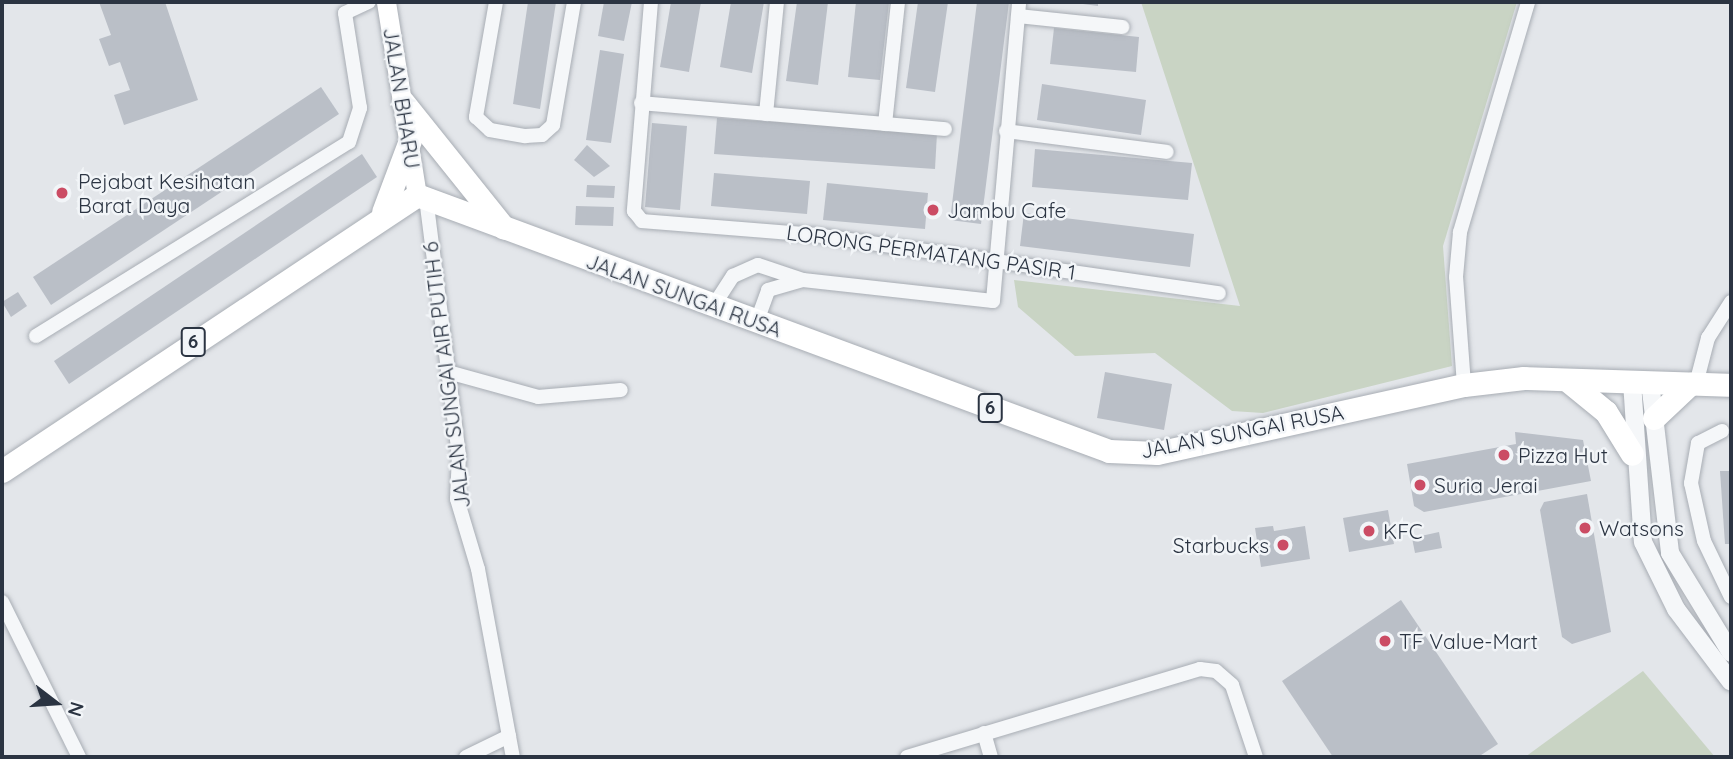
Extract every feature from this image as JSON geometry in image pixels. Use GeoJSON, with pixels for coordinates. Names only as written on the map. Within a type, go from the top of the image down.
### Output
{"type":"FeatureCollection","features":[{"type":"Feature","properties":{"kind":"main road","name":"JALAN BHARU"},"geometry":{"type":"LineString","coordinates":[[386,2],[422,196]]}},
{"type":"Feature","properties":{"kind":"main road"},"geometry":{"type":"LineString","coordinates":[[403,102],[504,228]]}},
{"type":"Feature","properties":{"kind":"main road"},"geometry":{"type":"LineString","coordinates":[[383,212],[410,140]]}},
{"type":"Feature","properties":{"kind":"main road","name":"JALAN SUNGAI RUSA"},"geometry":{"type":"LineString","coordinates":[[422,196],[1083,444],[1132,454],[1464,385],[1567,380],[1731,385]]}},
{"type":"Feature","properties":{"kind":"main road","name":"6"},"geometry":{"type":"LineString","coordinates":[[2,471],[383,212],[422,196]]}},
{"type":"Feature","properties":{"kind":"main road"},"geometry":{"type":"LineString","coordinates":[[1567,380],[1606,412],[1632,454]]}},
{"type":"Feature","properties":{"kind":"main road"},"geometry":{"type":"LineString","coordinates":[[1654,418],[1693,384]]}},
{"type":"Feature","properties":{"kind":"street"},"geometry":{"type":"LineString","coordinates":[[36,336],[349,142],[360,108],[345,13],[369,2]]}},
{"type":"Feature","properties":{"kind":"street"},"geometry":{"type":"LineString","coordinates":[[496,2],[476,117],[490,130],[525,136],[542,135],[553,125],[575,2]]}},
{"type":"Feature","properties":{"kind":"street"},"geometry":{"type":"LineString","coordinates":[[651,2],[640,103],[945,129]]}},
{"type":"Feature","properties":{"kind":"street"},"geometry":{"type":"LineString","coordinates":[[766,114],[776,2]]}},
{"type":"Feature","properties":{"kind":"street"},"geometry":{"type":"LineString","coordinates":[[885,124],[898,2]]}},
{"type":"Feature","properties":{"kind":"street"},"geometry":{"type":"LineString","coordinates":[[1464,385],[1456,277],[1460,232],[1528,2]]}},
{"type":"Feature","properties":{"kind":"street"},"geometry":{"type":"LineString","coordinates":[[714,305],[733,276],[751,267],[773,268],[803,280],[993,301],[1006,131],[1019,9],[1122,27]]}},
{"type":"Feature","properties":{"kind":"street","name":"LORONG PERMATANG PASIR 1"},"geometry":{"type":"LineString","coordinates":[[640,103],[635,211],[642,221],[995,259],[1219,293]]}},
{"type":"Feature","properties":{"kind":"street"},"geometry":{"type":"LineString","coordinates":[[1006,131],[1167,152]]}},
{"type":"Feature","properties":{"kind":"street","name":"JALAN SUNGAI AIR PUTIH 6"},"geometry":{"type":"LineString","coordinates":[[422,196],[448,372],[457,499],[478,569],[513,757]]}},
{"type":"Feature","properties":{"kind":"street"},"geometry":{"type":"LineString","coordinates":[[757,321],[768,290],[803,280]]}},
{"type":"Feature","properties":{"kind":"street"},"geometry":{"type":"LineString","coordinates":[[1693,384],[1708,338],[1731,302]]}},
{"type":"Feature","properties":{"kind":"street"},"geometry":{"type":"LineString","coordinates":[[448,372],[538,397],[621,390]]}},
{"type":"Feature","properties":{"kind":"street"},"geometry":{"type":"LineString","coordinates":[[1641,382],[1654,418],[1670,553],[1731,653]]}},
{"type":"Feature","properties":{"kind":"street"},"geometry":{"type":"LineString","coordinates":[[1641,382],[1632,454],[1643,542],[1656,574],[1731,682]]}},
{"type":"Feature","properties":{"kind":"street"},"geometry":{"type":"LineString","coordinates":[[1722,431],[1698,443],[1691,470],[1699,524],[1731,597]]}},
{"type":"Feature","properties":{"kind":"street"},"geometry":{"type":"LineString","coordinates":[[2,602],[79,757]]}},
{"type":"Feature","properties":{"kind":"street"},"geometry":{"type":"LineString","coordinates":[[907,757],[1195,669],[1216,671],[1232,685],[1256,757]]}},
{"type":"Feature","properties":{"kind":"street"},"geometry":{"type":"LineString","coordinates":[[984,733],[991,757]]}},
{"type":"Feature","properties":{"kind":"street"},"geometry":{"type":"LineString","coordinates":[[466,757],[509,736]]}},
{"type":"Feature","properties":{"kind":"green space"},"geometry":{"type":"Polygon","coordinates":[[[1141,2],[1517,2],[1443,246],[1452,366],[1263,413],[1232,411],[1155,353],[1075,356],[1018,307],[1014,280],[1240,306],[1141,2]]]}},
{"type":"Feature","properties":{"kind":"green space"},"geometry":{"type":"Polygon","coordinates":[[[1643,671],[1715,757],[1525,757],[1643,671]]]}},
{"type":"Feature","properties":{"kind":"building"},"geometry":{"type":"Polygon","coordinates":[[[99,2],[165,2],[198,100],[124,125],[114,95],[130,90],[120,62],[109,66],[99,39],[111,35],[99,2]]]}},
{"type":"Feature","properties":{"kind":"building"},"geometry":{"type":"Polygon","coordinates":[[[528,2],[556,2],[540,109],[513,104],[528,2]]]}},
{"type":"Feature","properties":{"kind":"building"},"geometry":{"type":"Polygon","coordinates":[[[604,2],[632,2],[624,41],[598,36],[604,2]]]}},
{"type":"Feature","properties":{"kind":"building"},"geometry":{"type":"Polygon","coordinates":[[[671,2],[701,2],[689,72],[660,67],[671,2]]]}},
{"type":"Feature","properties":{"kind":"building"},"geometry":{"type":"Polygon","coordinates":[[[731,2],[764,2],[752,73],[720,67],[731,2]]]}},
{"type":"Feature","properties":{"kind":"building"},"geometry":{"type":"Polygon","coordinates":[[[797,2],[828,2],[818,85],[786,81],[797,2]]]}},
{"type":"Feature","properties":{"kind":"building"},"geometry":{"type":"Polygon","coordinates":[[[856,2],[889,2],[880,80],[848,77],[856,2]]]}},
{"type":"Feature","properties":{"kind":"building"},"geometry":{"type":"Polygon","coordinates":[[[918,2],[948,2],[935,92],[906,88],[918,2]]]}},
{"type":"Feature","properties":{"kind":"building"},"geometry":{"type":"Polygon","coordinates":[[[977,2],[1009,2],[981,224],[950,220],[977,2]]]}},
{"type":"Feature","properties":{"kind":"building"},"geometry":{"type":"Polygon","coordinates":[[[1068,2],[1098,2],[1098,6],[1068,2]]]}},
{"type":"Feature","properties":{"kind":"building"},"geometry":{"type":"Polygon","coordinates":[[[1054,28],[1139,37],[1136,72],[1050,64],[1054,28]]]}},
{"type":"Feature","properties":{"kind":"building"},"geometry":{"type":"Polygon","coordinates":[[[600,50],[624,54],[611,143],[586,140],[600,50]]]}},
{"type":"Feature","properties":{"kind":"building"},"geometry":{"type":"Polygon","coordinates":[[[1042,84],[1146,100],[1141,135],[1037,120],[1042,84]]]}},
{"type":"Feature","properties":{"kind":"building"},"geometry":{"type":"Polygon","coordinates":[[[321,87],[339,114],[51,305],[33,277],[321,87]]]}},
{"type":"Feature","properties":{"kind":"building"},"geometry":{"type":"Polygon","coordinates":[[[717,118],[937,133],[935,169],[714,154],[717,118]]]}},
{"type":"Feature","properties":{"kind":"building"},"geometry":{"type":"Polygon","coordinates":[[[652,123],[687,126],[680,210],[645,207],[652,123]]]}},
{"type":"Feature","properties":{"kind":"building"},"geometry":{"type":"Polygon","coordinates":[[[587,145],[610,166],[594,177],[574,160],[587,145]]]}},
{"type":"Feature","properties":{"kind":"building"},"geometry":{"type":"Polygon","coordinates":[[[1035,149],[1192,163],[1188,200],[1032,187],[1035,149]]]}},
{"type":"Feature","properties":{"kind":"building"},"geometry":{"type":"Polygon","coordinates":[[[362,154],[377,177],[69,384],[54,361],[362,154]]]}},
{"type":"Feature","properties":{"kind":"building"},"geometry":{"type":"Polygon","coordinates":[[[714,173],[810,181],[807,214],[711,206],[714,173]]]}},
{"type":"Feature","properties":{"kind":"building"},"geometry":{"type":"Polygon","coordinates":[[[827,183],[928,193],[925,229],[823,220],[827,183]]]}},
{"type":"Feature","properties":{"kind":"building"},"geometry":{"type":"Polygon","coordinates":[[[587,185],[615,186],[614,198],[586,197],[587,185]]]}},
{"type":"Feature","properties":{"kind":"building"},"geometry":{"type":"Polygon","coordinates":[[[576,206],[614,207],[613,226],[575,225],[576,206]]]}},
{"type":"Feature","properties":{"kind":"building"},"geometry":{"type":"Polygon","coordinates":[[[1024,213],[1194,234],[1190,267],[1020,246],[1024,213]]]}},
{"type":"Feature","properties":{"kind":"building"},"geometry":{"type":"Polygon","coordinates":[[[18,292],[27,306],[11,317],[2,302],[18,292]]]}},
{"type":"Feature","properties":{"kind":"building"},"geometry":{"type":"Polygon","coordinates":[[[1105,372],[1172,384],[1164,430],[1097,418],[1105,372]]]}},
{"type":"Feature","properties":{"kind":"building"},"geometry":{"type":"Polygon","coordinates":[[[1515,432],[1583,440],[1591,481],[1424,512],[1414,506],[1407,464],[1516,444],[1515,432]]]}},
{"type":"Feature","properties":{"kind":"building"},"geometry":{"type":"Polygon","coordinates":[[[1720,471],[1731,471],[1731,544],[1725,544],[1720,471]]]}},
{"type":"Feature","properties":{"kind":"building"},"geometry":{"type":"Polygon","coordinates":[[[1587,494],[1611,632],[1572,644],[1562,637],[1540,510],[1544,502],[1587,494]]]}},
{"type":"Feature","properties":{"kind":"building","name":"KFC"},"geometry":{"type":"Polygon","coordinates":[[[1388,510],[1394,544],[1349,552],[1343,518],[1388,510]]]}},
{"type":"Feature","properties":{"kind":"building","name":"Starbucks"},"geometry":{"type":"Polygon","coordinates":[[[1273,526],[1274,531],[1305,526],[1310,559],[1261,567],[1255,528],[1273,526]]]}},
{"type":"Feature","properties":{"kind":"building"},"geometry":{"type":"Polygon","coordinates":[[[1439,532],[1442,548],[1415,553],[1412,538],[1439,532]]]}},
{"type":"Feature","properties":{"kind":"building","name":"TF Value-Mart"},"geometry":{"type":"Polygon","coordinates":[[[1401,600],[1498,744],[1478,757],[1333,757],[1282,681],[1401,600]]]}},
{"type":"Feature","properties":{"kind":"place","name":"Pejabat Kesihatan Barat Daya"},"geometry":{"type":"Point","coordinates":[62,193]}},
{"type":"Feature","properties":{"kind":"place","name":"Jambu Cafe"},"geometry":{"type":"Point","coordinates":[933,210]}},
{"type":"Feature","properties":{"kind":"place","name":"Pizza Hut"},"geometry":{"type":"Point","coordinates":[1504,455]}},
{"type":"Feature","properties":{"kind":"place","name":"Suria Jerai"},"geometry":{"type":"Point","coordinates":[1420,485]}},
{"type":"Feature","properties":{"kind":"place","name":"Watsons"},"geometry":{"type":"Point","coordinates":[1585,528]}},
{"type":"Feature","properties":{"kind":"place","name":"KFC"},"geometry":{"type":"Point","coordinates":[1369,531]}},
{"type":"Feature","properties":{"kind":"place","name":"Starbucks"},"geometry":{"type":"Point","coordinates":[1283,545]}},
{"type":"Feature","properties":{"kind":"place","name":"TF Value-Mart"},"geometry":{"type":"Point","coordinates":[1385,641]}}]}
